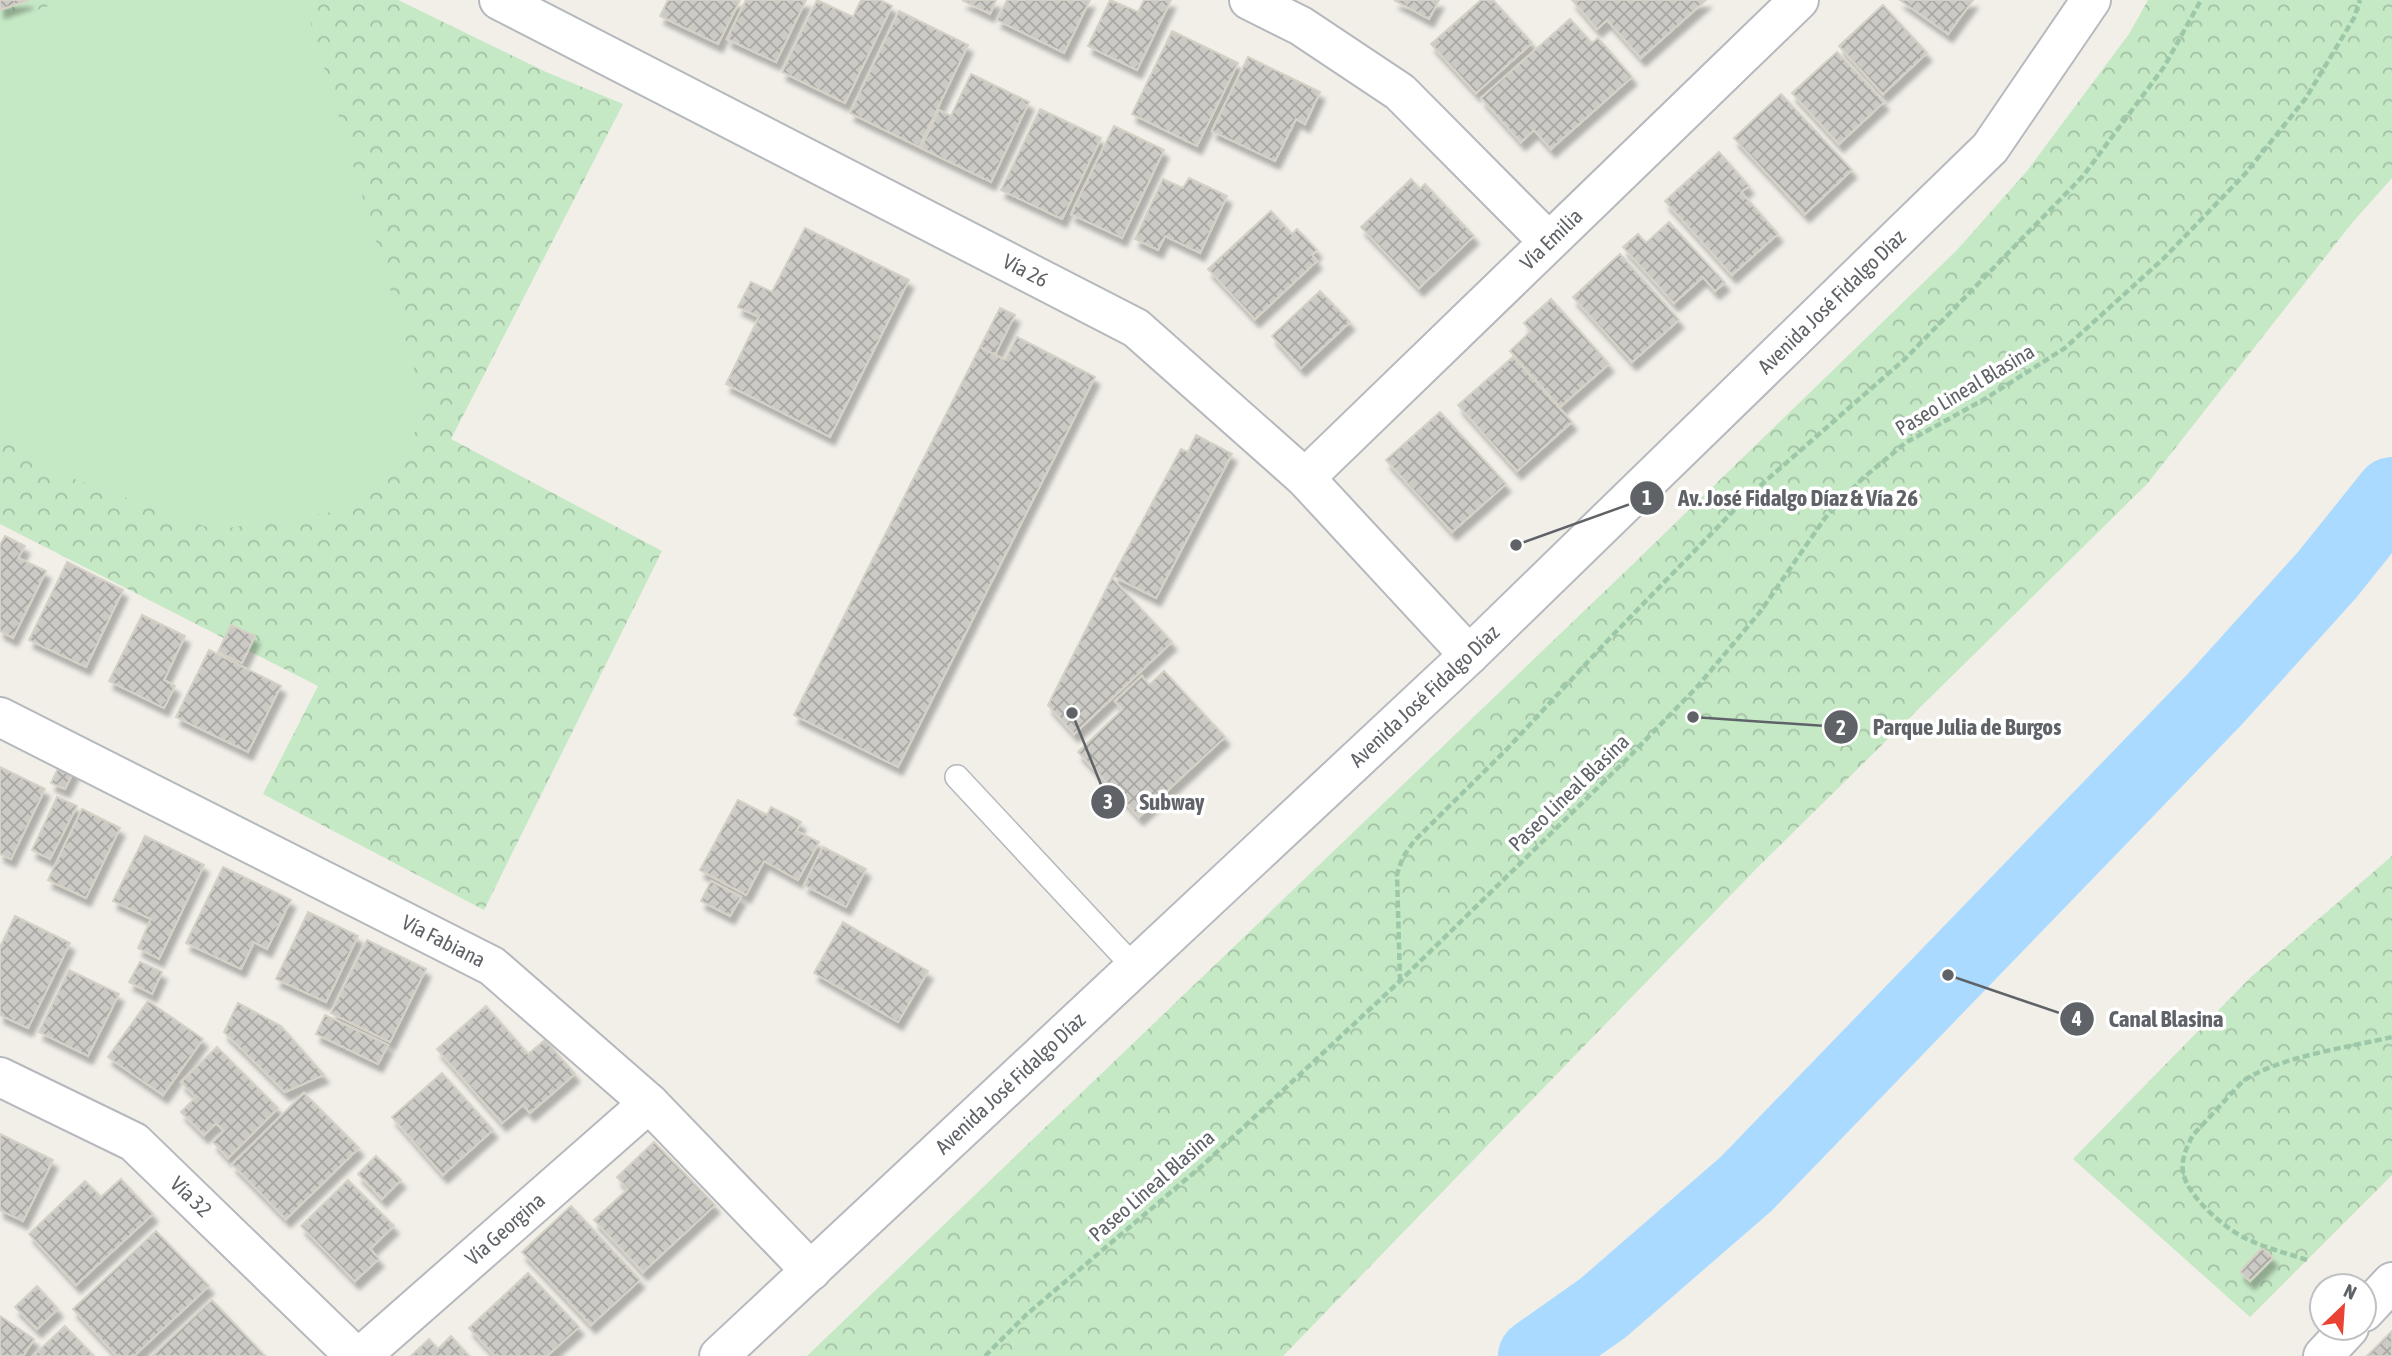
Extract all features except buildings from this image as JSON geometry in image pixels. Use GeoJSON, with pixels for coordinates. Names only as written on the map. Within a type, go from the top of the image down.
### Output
{"type":"FeatureCollection","features":[{"type":"Feature","properties":{"kind":"street","name":"Vía 26"},"geometry":{"type":"LineString","coordinates":[[499,0],[1136,328],[1305,478],[1469,655]]}},
{"type":"Feature","properties":{"kind":"street"},"geometry":{"type":"LineString","coordinates":[[1249,0],[1301,26],[1400,92],[1548,241]]}},
{"type":"Feature","properties":{"kind":"street","name":"Vía Emilia"},"geometry":{"type":"LineString","coordinates":[[1305,478],[1797,0]]}},
{"type":"Feature","properties":{"kind":"street","name":"Avenida José Fidalgo Díaz"},"geometry":{"type":"LineString","coordinates":[[719,1356],[1469,655],[1990,148],[2091,0]]}},
{"type":"Feature","properties":{"kind":"street","name":"Vía Fabiana"},"geometry":{"type":"LineString","coordinates":[[0,717],[492,966],[649,1102],[811,1271]]}},
{"type":"Feature","properties":{"kind":"street","name":"Vía 32"},"geometry":{"type":"LineString","coordinates":[[0,1077],[134,1142],[355,1356]]}},
{"type":"Feature","properties":{"kind":"street","name":"Vía Georgina"},"geometry":{"type":"LineString","coordinates":[[361,1356],[649,1102]]}},
{"type":"Feature","properties":{"kind":"street"},"geometry":{"type":"LineString","coordinates":[[2378,1297],[2392,1282]]}},
{"type":"Feature","properties":{"kind":"street"},"geometry":{"type":"LineString","coordinates":[[2323,1356],[2336,1342]]}},
{"type":"Feature","properties":{"kind":"lane"},"geometry":{"type":"LineString","coordinates":[[957,777],[1135,968]]}},
{"type":"Feature","properties":{"kind":"path"},"geometry":{"type":"LineString","coordinates":[[1400,981],[1397,874],[1403,857],[1414,841],[1507,750],[1745,499],[1906,358],[2083,176],[2164,67],[2202,0]]}},
{"type":"Feature","properties":{"kind":"path","name":"Paseo Lineal Blasina"},"geometry":{"type":"LineString","coordinates":[[985,1356],[1027,1314],[1203,1165],[1400,981],[1629,757],[1698,687],[1760,612],[1825,518],[1862,480],[1905,443],[1983,400],[2065,348],[2172,250],[2245,174],[2306,98],[2354,18],[2360,0]]}},
{"type":"Feature","properties":{"kind":"path"},"geometry":{"type":"LineString","coordinates":[[2307,1260],[2255,1242],[2220,1222],[2191,1190],[2183,1173],[2187,1146],[2193,1135],[2250,1075],[2288,1062],[2392,1037]]}},
{"type":"Feature","properties":{"kind":"green space"},"geometry":{"type":"Polygon","coordinates":[[[0,0],[398,0],[546,72],[623,104],[451,439],[662,551],[484,910],[263,794],[318,686],[0,524],[0,0]]]}},
{"type":"Feature","properties":{"kind":"green space"},"geometry":{"type":"Polygon","coordinates":[[[64,0],[304,0],[427,412],[393,470],[328,513],[215,530],[52,471],[0,437],[0,24],[64,0]]]}},
{"type":"Feature","properties":{"kind":"green space"},"geometry":{"type":"Polygon","coordinates":[[[2148,0],[2392,0],[2392,178],[2352,223],[2147,484],[1758,867],[1283,1356],[807,1356],[1957,250],[2027,171],[2129,34],[2148,0]]]}},
{"type":"Feature","properties":{"kind":"green space"},"geometry":{"type":"Polygon","coordinates":[[[2392,856],[2392,1175],[2250,1317],[2073,1159],[2251,977],[2392,856]]]}},
{"type":"Feature","properties":{"kind":"waterway"},"geometry":{"type":"LineString","coordinates":[[1535,1356],[1603,1308],[1746,1184],[2215,699],[2327,575],[2392,494]]}},
{"type":"Feature","properties":{"kind":"place","name":"Av. José Fidalgo Díaz & Vía 26"},"geometry":{"type":"Point","coordinates":[1516,545]}},
{"type":"Feature","properties":{"kind":"place","name":"Subway"},"geometry":{"type":"Point","coordinates":[1072,713]}},
{"type":"Feature","properties":{"kind":"place","name":"Parque Julia de Burgos"},"geometry":{"type":"Point","coordinates":[1693,717]}},
{"type":"Feature","properties":{"kind":"place","name":"Canal Blasina"},"geometry":{"type":"Point","coordinates":[1948,975]}}]}
